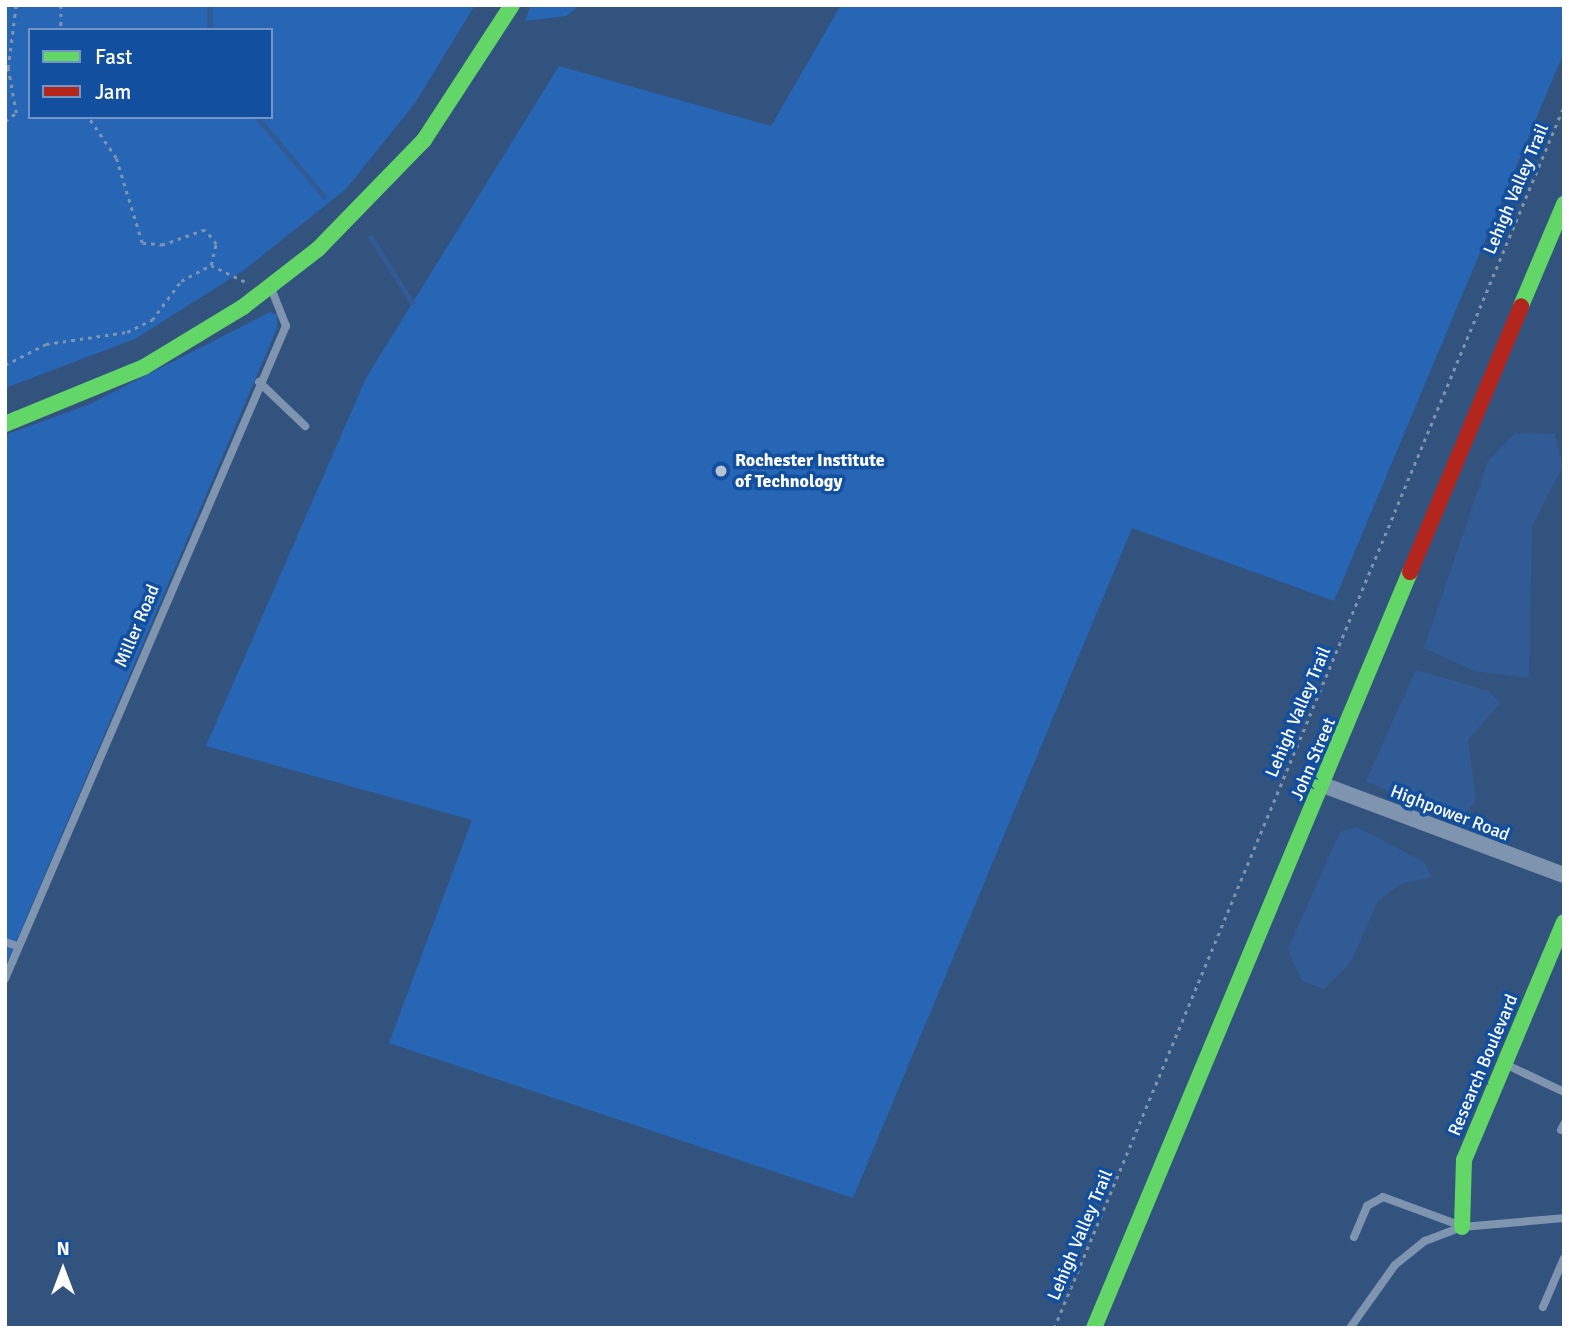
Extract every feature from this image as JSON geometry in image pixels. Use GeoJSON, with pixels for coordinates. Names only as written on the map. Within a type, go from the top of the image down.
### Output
{"type":"FeatureCollection","features":[{"type":"Feature","properties":{"kind":"street"},"geometry":{"type":"LineString","coordinates":[[5,424],[144,367],[271,288],[365,205],[424,140],[512,5]]}},
{"type":"Feature","properties":{"kind":"street","name":"John Street"},"geometry":{"type":"LineString","coordinates":[[1094,1328],[1564,204]]}},
{"type":"Feature","properties":{"kind":"street","name":"Highpower Road"},"geometry":{"type":"LineString","coordinates":[[1323,785],[1564,874]]}},
{"type":"Feature","properties":{"kind":"street","name":"Research Boulevard"},"geometry":{"type":"LineString","coordinates":[[1462,1227],[1464,1160],[1504,1064],[1559,945],[1564,922]]}},
{"type":"Feature","properties":{"kind":"lane","name":"Miller Road"},"geometry":{"type":"LineString","coordinates":[[5,979],[259,382],[286,326],[271,288]]}},
{"type":"Feature","properties":{"kind":"lane"},"geometry":{"type":"LineString","coordinates":[[259,382],[305,426]]}},
{"type":"Feature","properties":{"kind":"lane"},"geometry":{"type":"LineString","coordinates":[[5,942],[17,946]]}},
{"type":"Feature","properties":{"kind":"lane"},"geometry":{"type":"LineString","coordinates":[[1504,1064],[1564,1092]]}},
{"type":"Feature","properties":{"kind":"lane"},"geometry":{"type":"LineString","coordinates":[[1354,1237],[1367,1206],[1383,1197],[1462,1227]]}},
{"type":"Feature","properties":{"kind":"lane"},"geometry":{"type":"LineString","coordinates":[[1350,1328],[1395,1265],[1424,1241],[1462,1227],[1564,1218]]}},
{"type":"Feature","properties":{"kind":"lane"},"geometry":{"type":"LineString","coordinates":[[1544,1307],[1564,1258]]}},
{"type":"Feature","properties":{"kind":"path"},"geometry":{"type":"LineString","coordinates":[[5,121],[16,113],[8,68],[16,5]]}},
{"type":"Feature","properties":{"kind":"path"},"geometry":{"type":"LineString","coordinates":[[61,5],[61,28]]}},
{"type":"Feature","properties":{"kind":"path","name":"Lehigh Valley Trail"},"geometry":{"type":"LineString","coordinates":[[1054,1328],[1564,106]]}},
{"type":"Feature","properties":{"kind":"path"},"geometry":{"type":"LineString","coordinates":[[5,365],[46,344],[127,332],[152,320],[181,281],[211,265],[216,244],[205,230],[163,245],[142,243],[119,167],[89,119]]}},
{"type":"Feature","properties":{"kind":"path"},"geometry":{"type":"LineString","coordinates":[[211,265],[247,282]]}},
{"type":"Feature","properties":{"kind":"shaded area"},"geometry":{"type":"Polygon","coordinates":[[[5,5],[475,5],[415,103],[346,189],[244,270],[135,339],[5,388],[5,5]]]}},
{"type":"Feature","properties":{"kind":"shaded area"},"geometry":{"type":"Polygon","coordinates":[[[531,5],[580,5],[566,16],[525,21],[531,5]]]}},
{"type":"Feature","properties":{"kind":"shaded area"},"geometry":{"type":"Polygon","coordinates":[[[841,5],[1564,5],[1564,52],[1334,601],[1132,528],[853,1198],[389,1043],[472,820],[206,746],[366,378],[559,66],[771,126],[841,5]]]}},
{"type":"Feature","properties":{"kind":"shaded area"},"geometry":{"type":"Polygon","coordinates":[[[270,312],[277,315],[277,328],[5,968],[5,435],[90,404],[270,312]]]}},
{"type":"Feature","properties":{"kind":"shaded area"},"geometry":{"type":"Polygon","coordinates":[[[1515,433],[1555,434],[1563,466],[1532,526],[1529,678],[1474,671],[1424,648],[1488,461],[1515,433]]]}},
{"type":"Feature","properties":{"kind":"shaded area"},"geometry":{"type":"Polygon","coordinates":[[[1416,670],[1489,691],[1500,703],[1468,740],[1476,800],[1467,812],[1448,817],[1366,781],[1416,670]]]}},
{"type":"Feature","properties":{"kind":"shaded area"},"geometry":{"type":"Polygon","coordinates":[[[1357,827],[1424,862],[1432,877],[1400,884],[1378,901],[1350,963],[1324,989],[1301,980],[1288,949],[1340,832],[1357,827]]]}},
{"type":"Feature","properties":{"kind":"waterway"},"geometry":{"type":"LineString","coordinates":[[210,5],[210,28]]}},
{"type":"Feature","properties":{"kind":"waterway"},"geometry":{"type":"LineString","coordinates":[[259,119],[324,196]]}},
{"type":"Feature","properties":{"kind":"waterway"},"geometry":{"type":"LineString","coordinates":[[371,237],[412,302]]}},
{"type":"Feature","properties":{"kind":"traffic: fast"},"geometry":{"type":"LineString","coordinates":[[5,424],[144,367],[243,307],[318,249],[424,140],[512,5]]}},
{"type":"Feature","properties":{"kind":"traffic: fast"},"geometry":{"type":"LineString","coordinates":[[1521,306],[1564,204]]}},
{"type":"Feature","properties":{"kind":"traffic: fast"},"geometry":{"type":"LineString","coordinates":[[1094,1328],[1410,572]]}},
{"type":"Feature","properties":{"kind":"traffic: fast"},"geometry":{"type":"LineString","coordinates":[[1462,1227],[1464,1160],[1564,922]]}},
{"type":"Feature","properties":{"kind":"traffic: jam"},"geometry":{"type":"LineString","coordinates":[[1410,572],[1521,306]]}},
{"type":"Feature","properties":{"kind":"place","name":"Rochester Institute of Technology"},"geometry":{"type":"Point","coordinates":[721,471]}}]}
